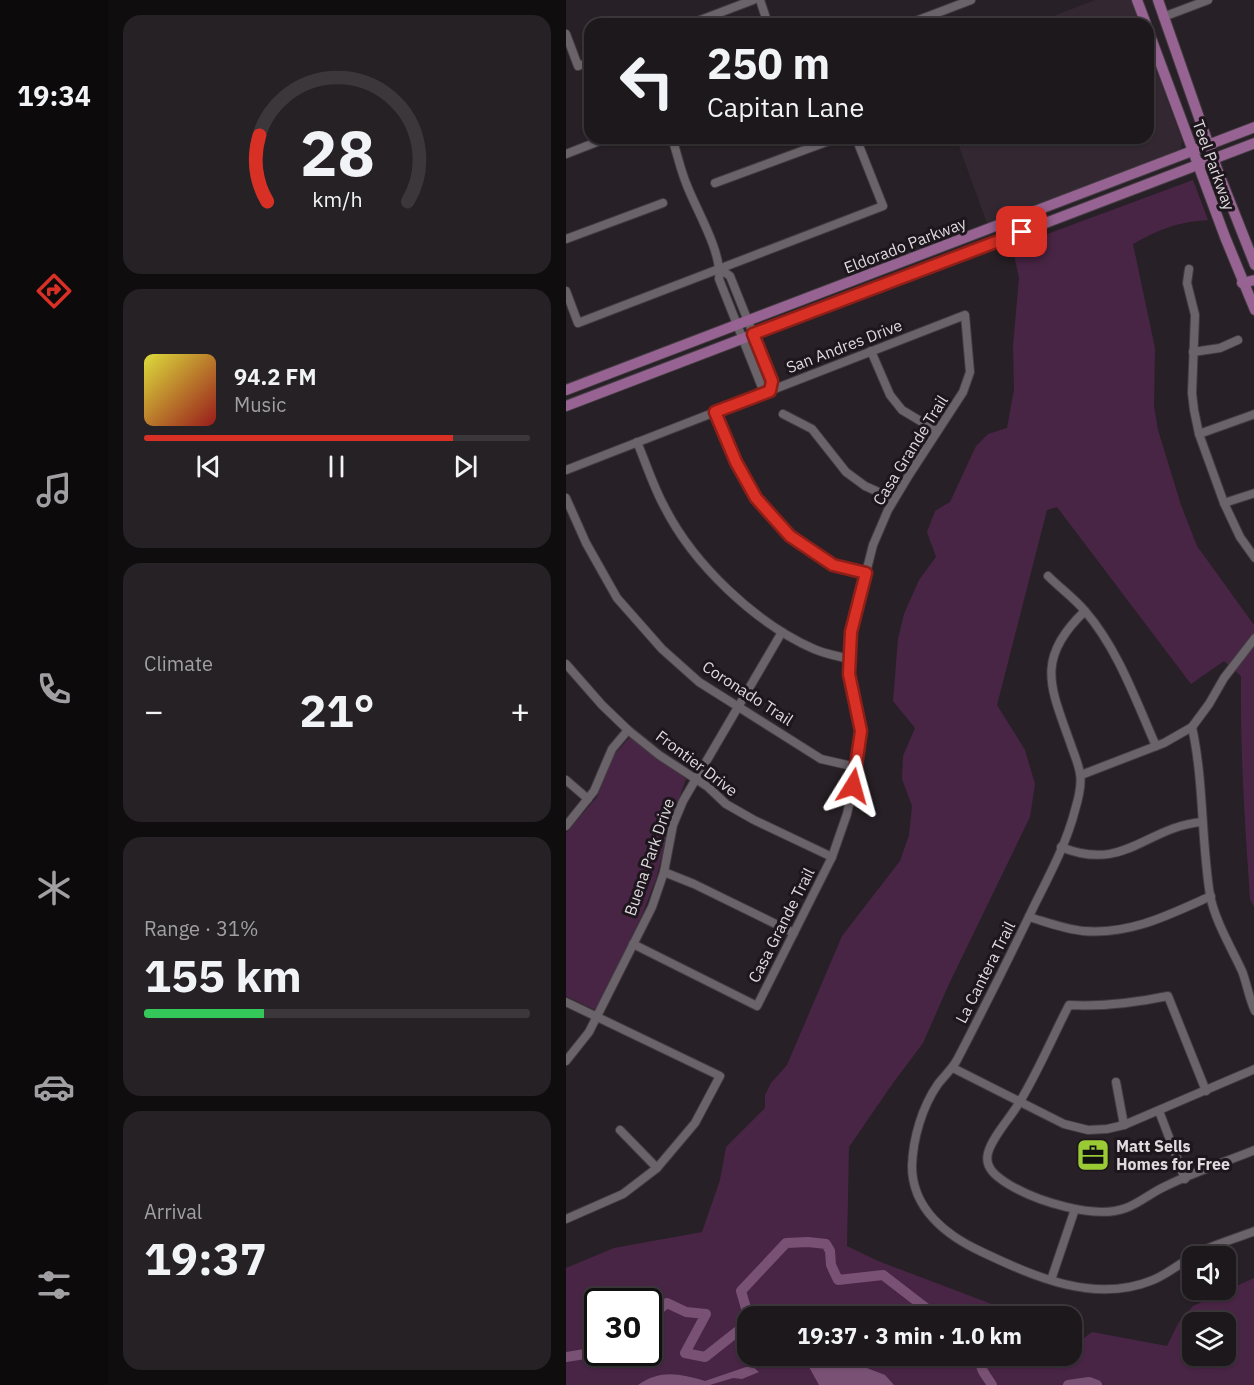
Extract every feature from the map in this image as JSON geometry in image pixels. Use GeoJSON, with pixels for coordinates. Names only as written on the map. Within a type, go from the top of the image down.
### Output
{"type":"FeatureCollection","features":[{"type":"Feature","properties":{"kind":"main road","name":"Teel Parkway"},"geometry":{"type":"LineString","coordinates":[[1137,0],[1143,18]]}},
{"type":"Feature","properties":{"kind":"main road","name":"Teel Parkway"},"geometry":{"type":"LineString","coordinates":[[1158,0],[1254,265]]}},
{"type":"Feature","properties":{"kind":"main road"},"geometry":{"type":"LineString","coordinates":[[1154,21],[1163,17]]}},
{"type":"Feature","properties":{"kind":"main road","name":"Teel Parkway"},"geometry":{"type":"LineString","coordinates":[[1154,46],[1254,310]]}},
{"type":"Feature","properties":{"kind":"main road","name":"Eldorado Parkway"},"geometry":{"type":"LineString","coordinates":[[566,390],[1254,127]]}},
{"type":"Feature","properties":{"kind":"main road","name":"Eldorado Parkway"},"geometry":{"type":"LineString","coordinates":[[566,406],[1254,143]]}},
{"type":"Feature","properties":{"kind":"main road"},"geometry":{"type":"LineString","coordinates":[[1049,206],[1055,220]]}},
{"type":"Feature","properties":{"kind":"main road"},"geometry":{"type":"LineString","coordinates":[[1242,283],[1254,280]]}},
{"type":"Feature","properties":{"kind":"street"},"geometry":{"type":"LineString","coordinates":[[706,18],[753,0]]}},
{"type":"Feature","properties":{"kind":"street"},"geometry":{"type":"LineString","coordinates":[[760,0],[766,18]]}},
{"type":"Feature","properties":{"kind":"street"},"geometry":{"type":"LineString","coordinates":[[924,18],[971,0]]}},
{"type":"Feature","properties":{"kind":"street"},"geometry":{"type":"LineString","coordinates":[[1163,17],[1208,0]]}},
{"type":"Feature","properties":{"kind":"street"},"geometry":{"type":"LineString","coordinates":[[566,34],[578,66],[584,64]]}},
{"type":"Feature","properties":{"kind":"street"},"geometry":{"type":"LineString","coordinates":[[566,153],[591,144]]}},
{"type":"Feature","properties":{"kind":"street"},"geometry":{"type":"LineString","coordinates":[[674,144],[686,183],[703,220],[720,269],[730,276],[761,385],[770,391]]}},
{"type":"Feature","properties":{"kind":"street"},"geometry":{"type":"LineString","coordinates":[[715,183],[821,144]]}},
{"type":"Feature","properties":{"kind":"street"},"geometry":{"type":"LineString","coordinates":[[566,291],[578,323],[883,206],[858,144]]}},
{"type":"Feature","properties":{"kind":"street"},"geometry":{"type":"LineString","coordinates":[[566,239],[664,203]]}},
{"type":"Feature","properties":{"kind":"street"},"geometry":{"type":"LineString","coordinates":[[1189,269],[1187,283],[1195,315],[1192,393],[1199,434],[1224,503],[1240,537],[1254,558]]}},
{"type":"Feature","properties":{"kind":"street","name":"San Andres Drive"},"geometry":{"type":"LineString","coordinates":[[566,470],[965,315]]}},
{"type":"Feature","properties":{"kind":"street","name":"Casa Grande Trail"},"geometry":{"type":"LineString","coordinates":[[633,944],[757,1006],[832,857],[847,814],[861,731],[849,674],[851,632],[873,545],[894,499],[963,392],[970,372],[965,315]]}},
{"type":"Feature","properties":{"kind":"street"},"geometry":{"type":"LineString","coordinates":[[1193,352],[1220,348],[1238,340]]}},
{"type":"Feature","properties":{"kind":"street"},"geometry":{"type":"LineString","coordinates":[[871,351],[890,396],[902,410],[937,431]]}},
{"type":"Feature","properties":{"kind":"street"},"geometry":{"type":"LineString","coordinates":[[715,412],[736,462],[756,498],[790,536],[833,565],[866,573]]}},
{"type":"Feature","properties":{"kind":"street"},"geometry":{"type":"LineString","coordinates":[[783,414],[812,429],[846,472],[865,486],[894,499]]}},
{"type":"Feature","properties":{"kind":"street"},"geometry":{"type":"LineString","coordinates":[[1199,434],[1254,414]]}},
{"type":"Feature","properties":{"kind":"street"},"geometry":{"type":"LineString","coordinates":[[637,442],[664,507],[695,553],[733,595],[782,632],[816,650],[849,659]]}},
{"type":"Feature","properties":{"kind":"street"},"geometry":{"type":"LineString","coordinates":[[1224,503],[1254,493]]}},
{"type":"Feature","properties":{"kind":"street","name":"Coronado Trail"},"geometry":{"type":"LineString","coordinates":[[566,498],[586,543],[617,598],[662,649],[699,682],[821,759],[856,767]]}},
{"type":"Feature","properties":{"kind":"street"},"geometry":{"type":"LineString","coordinates":[[1048,576],[1085,611],[1122,670],[1156,746]]}},
{"type":"Feature","properties":{"kind":"street","name":"La Cantera Trail"},"geometry":{"type":"LineString","coordinates":[[1085,611],[1074,621],[1056,647],[1050,672],[1053,699],[1080,775],[1075,810],[1061,847],[1029,916],[953,1068],[937,1085],[917,1126],[912,1167],[917,1193],[940,1228],[959,1240],[1017,1269],[1071,1287],[1098,1290],[1154,1280],[1202,1251],[1254,1231]]}},
{"type":"Feature","properties":{"kind":"street","name":"Buena Park Drive"},"geometry":{"type":"LineString","coordinates":[[566,1062],[580,1046],[597,1017],[652,907],[664,872],[673,825],[683,801],[782,632]]}},
{"type":"Feature","properties":{"kind":"street"},"geometry":{"type":"LineString","coordinates":[[1080,775],[1182,734],[1192,726],[1209,704],[1224,678],[1254,638]]}},
{"type":"Feature","properties":{"kind":"street","name":"Frontier Drive"},"geometry":{"type":"LineString","coordinates":[[566,664],[602,705],[628,730],[736,811],[832,857]]}},
{"type":"Feature","properties":{"kind":"street"},"geometry":{"type":"LineString","coordinates":[[1192,726],[1201,776],[1202,822],[1211,896],[1220,923],[1246,981],[1254,1011]]}},
{"type":"Feature","properties":{"kind":"street"},"geometry":{"type":"LineString","coordinates":[[566,826],[588,799],[599,781],[612,749],[628,730]]}},
{"type":"Feature","properties":{"kind":"street"},"geometry":{"type":"LineString","coordinates":[[566,780],[588,799]]}},
{"type":"Feature","properties":{"kind":"street"},"geometry":{"type":"LineString","coordinates":[[1061,847],[1091,856],[1111,855],[1188,824],[1202,822]]}},
{"type":"Feature","properties":{"kind":"street"},"geometry":{"type":"LineString","coordinates":[[664,872],[694,884],[794,933]]}},
{"type":"Feature","properties":{"kind":"street"},"geometry":{"type":"LineString","coordinates":[[1029,916],[1082,931],[1125,929],[1162,918],[1211,896]]}},
{"type":"Feature","properties":{"kind":"street"},"geometry":{"type":"LineString","coordinates":[[1206,1091],[1168,996],[1133,1003],[1100,1006],[1069,1005],[1020,1101],[994,1141],[988,1153],[988,1164],[995,1175],[1011,1186],[1075,1209],[1108,1212],[1125,1208],[1165,1186],[1254,1150]]}},
{"type":"Feature","properties":{"kind":"street"},"geometry":{"type":"LineString","coordinates":[[566,1002],[720,1076],[695,1123],[657,1168],[623,1194],[566,1219]]}},
{"type":"Feature","properties":{"kind":"street"},"geometry":{"type":"LineString","coordinates":[[953,1068],[1064,1124],[1088,1130],[1124,1125],[1254,1069]]}},
{"type":"Feature","properties":{"kind":"street"},"geometry":{"type":"LineString","coordinates":[[1116,1082],[1124,1125]]}},
{"type":"Feature","properties":{"kind":"street"},"geometry":{"type":"LineString","coordinates":[[1159,1110],[1185,1179]]}},
{"type":"Feature","properties":{"kind":"street"},"geometry":{"type":"LineString","coordinates":[[620,1130],[657,1168]]}},
{"type":"Feature","properties":{"kind":"street"},"geometry":{"type":"LineString","coordinates":[[1051,1280],[1075,1209]]}},
{"type":"Feature","properties":{"kind":"shaded area"},"geometry":{"type":"Polygon","coordinates":[[[1095,0],[1131,0],[1138,18],[1048,18],[1095,0]]]}},
{"type":"Feature","properties":{"kind":"shaded area"},"geometry":{"type":"Polygon","coordinates":[[[1154,63],[1182,140],[1181,149],[987,223],[958,144],[1154,144],[1154,63]]]}},
{"type":"Feature","properties":{"kind":"shaded area"},"geometry":{"type":"Polygon","coordinates":[[[1193,180],[1208,220],[1169,227],[1133,244],[1155,348],[1154,406],[1158,430],[1181,505],[1197,546],[1254,625],[1254,907],[1250,899],[1245,816],[1241,676],[1224,661],[1191,684],[1057,507],[1047,510],[997,705],[1025,750],[1035,784],[1030,817],[923,1043],[849,1147],[847,1246],[878,1261],[997,1306],[737,1306],[737,1366],[1082,1366],[1082,1337],[1092,1332],[1167,1346],[1182,1319],[1182,1366],[1236,1366],[1236,1312],[1188,1312],[1193,1306],[1206,1300],[1236,1300],[1236,1286],[1254,1278],[1254,1385],[566,1385],[566,1268],[614,1248],[702,1232],[720,1180],[726,1147],[765,1108],[765,1095],[771,1083],[787,1065],[842,936],[900,861],[909,835],[912,806],[902,779],[903,756],[915,728],[893,701],[898,639],[904,614],[919,580],[936,557],[927,532],[935,511],[950,502],[976,446],[988,434],[1007,428],[1014,389],[1013,346],[1019,278],[1013,250],[1023,243],[1193,180]]]}},
{"type":"Feature","properties":{"kind":"shaded area"},"geometry":{"type":"Polygon","coordinates":[[[630,737],[686,779],[670,824],[656,879],[642,915],[599,1007],[595,1010],[566,996],[566,833],[597,797],[614,755],[630,737]]]}},
{"type":"Feature","properties":{"kind":"shaded area"},"geometry":{"type":"Polygon","coordinates":[[[862,1366],[885,1375],[894,1385],[819,1385],[809,1367],[862,1366]]]}},
{"type":"Feature","properties":{"kind":"shaded area"},"geometry":{"type":"Polygon","coordinates":[[[746,1367],[753,1367],[759,1372],[742,1379],[733,1378],[710,1385],[638,1385],[655,1377],[671,1374],[705,1381],[746,1367]]]}},
{"type":"Feature","properties":{"kind":"waterway"},"geometry":{"type":"LineString","coordinates":[[745,1306],[741,1291],[786,1243],[808,1242],[826,1244],[830,1251],[831,1265],[838,1280],[883,1275],[923,1306]]}},
{"type":"Feature","properties":{"kind":"waterway"},"geometry":{"type":"LineString","coordinates":[[662,1307],[667,1303],[686,1312],[706,1314],[685,1353],[705,1357],[737,1332]]}},
{"type":"Feature","properties":{"kind":"waterway"},"geometry":{"type":"LineString","coordinates":[[566,1357],[584,1354]]}},
{"type":"Feature","properties":{"kind":"waterway"},"geometry":{"type":"LineString","coordinates":[[982,1366],[992,1385]]}},
{"type":"Feature","properties":{"kind":"waterway"},"geometry":{"type":"LineString","coordinates":[[1068,1385],[1089,1382],[1097,1385]]}},
{"type":"Feature","properties":{"kind":"place","name":"Matt Sells Homes for Free"},"geometry":{"type":"Point","coordinates":[1093,1155]}},
{"type":"Feature","properties":{"kind":"route"},"geometry":{"type":"LineString","coordinates":[[853,786],[861,731],[849,674],[851,632],[866,573],[833,565],[790,536],[756,498],[736,462],[715,412],[770,391],[772,381],[753,334],[1022,232]]}}]}
